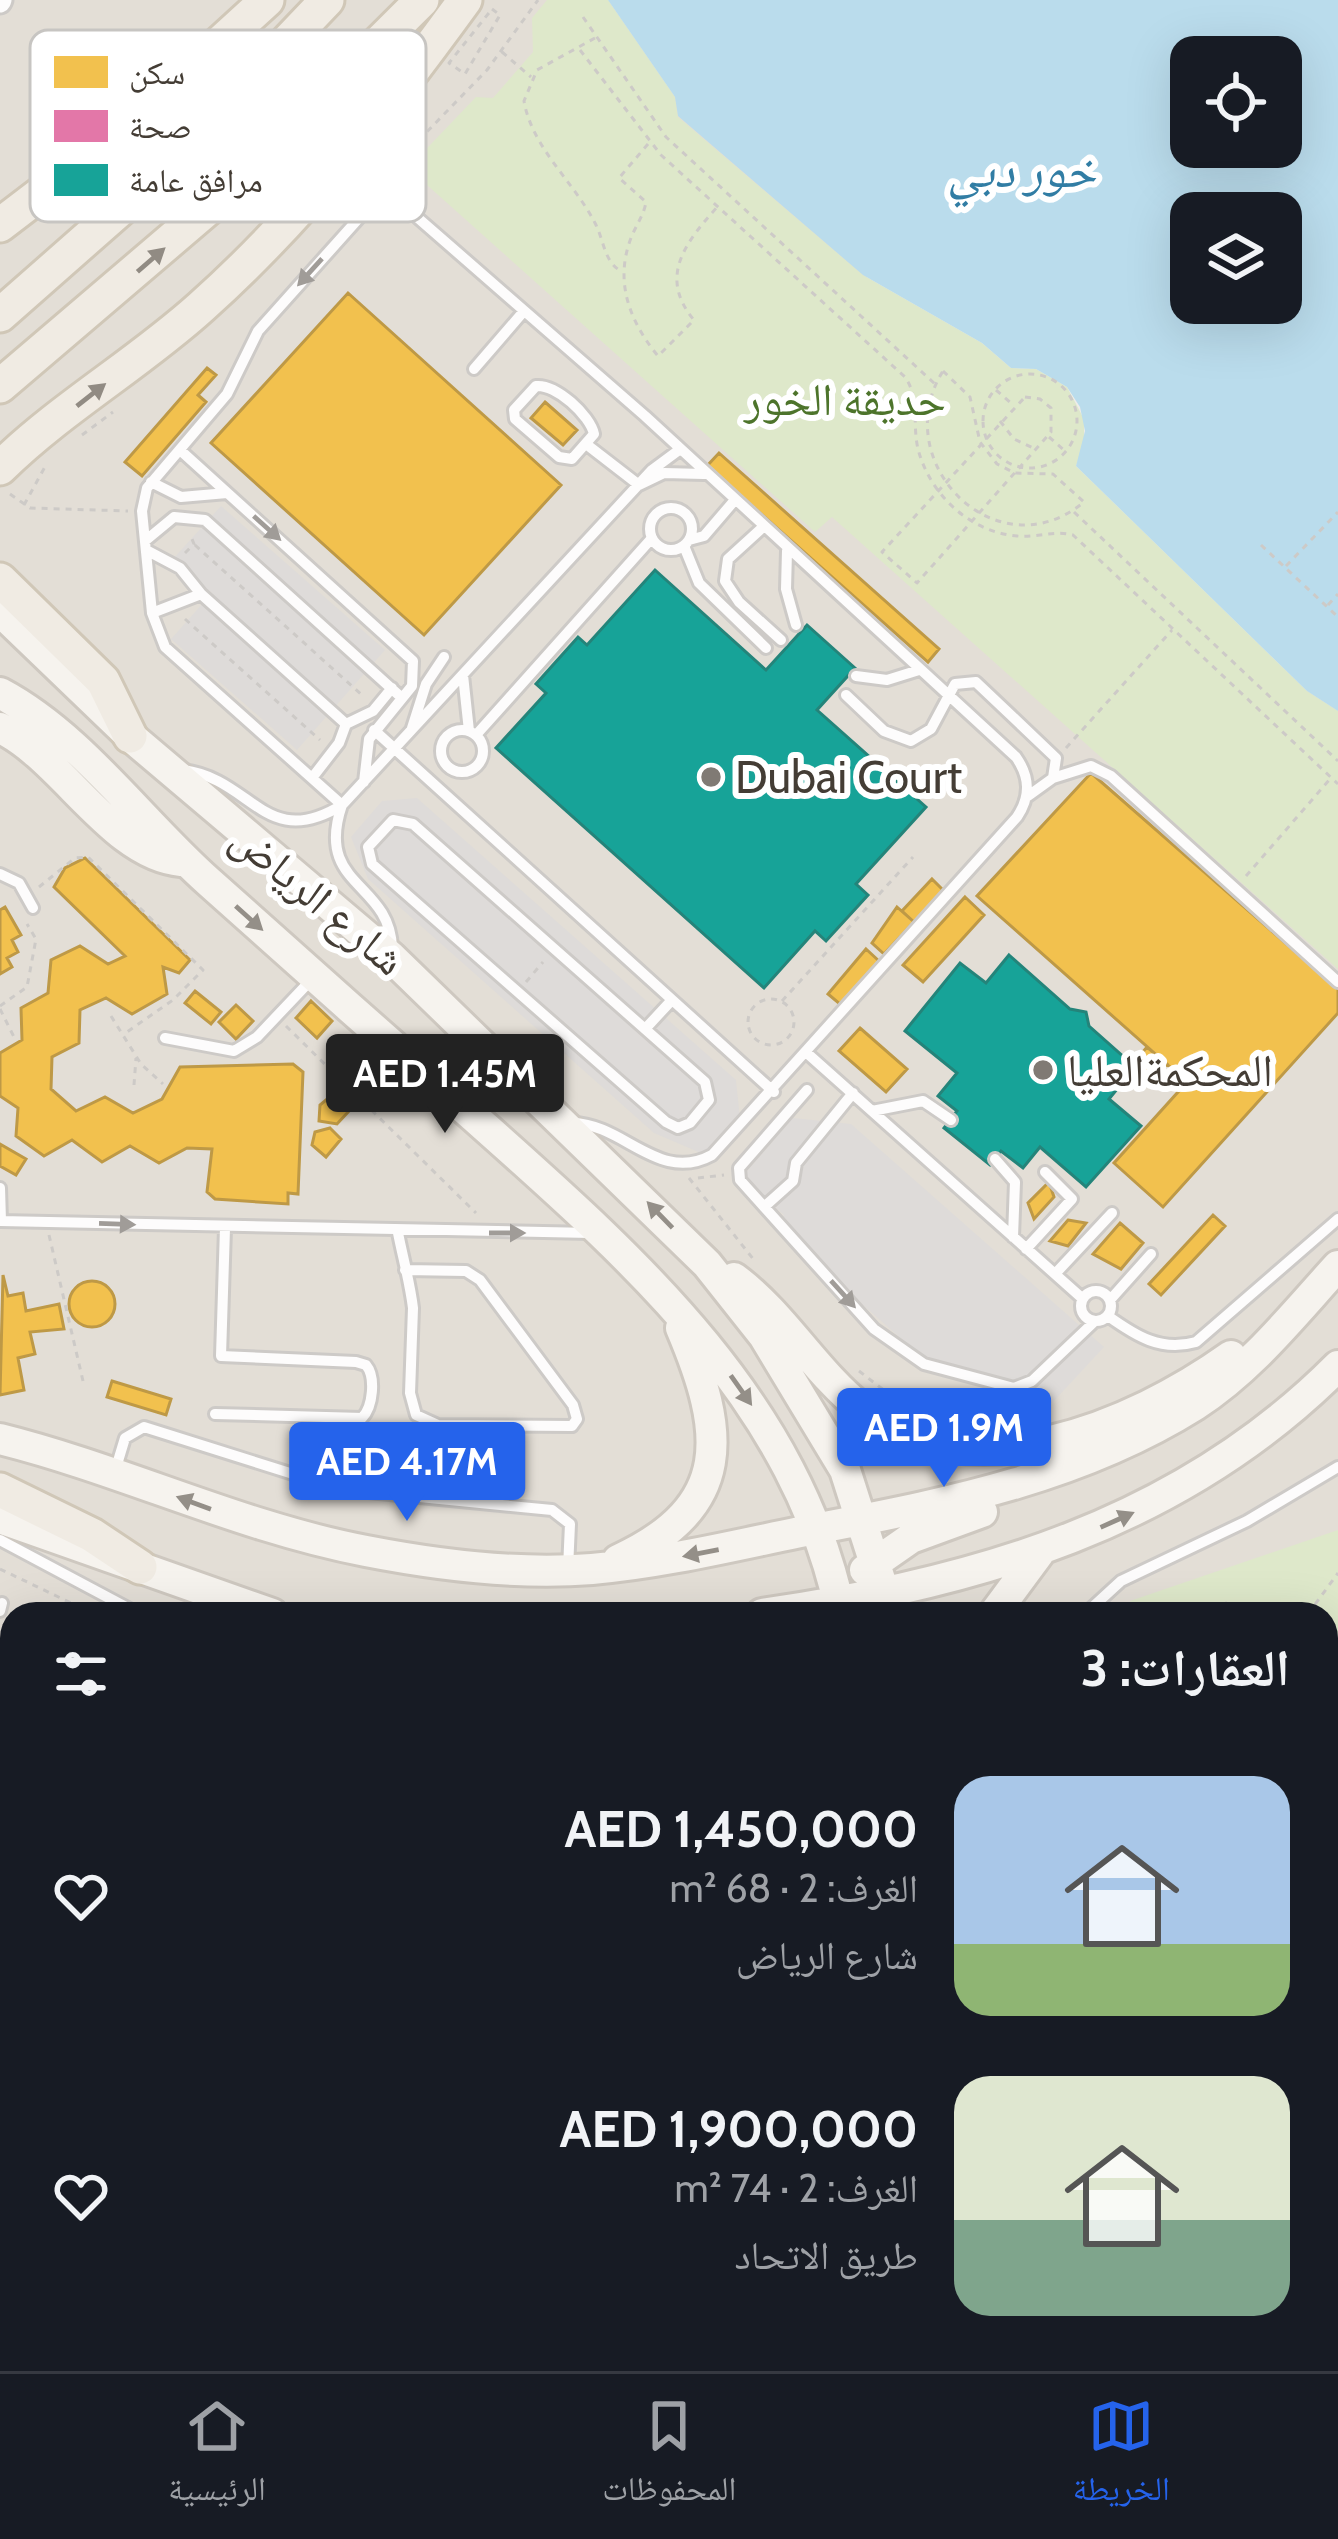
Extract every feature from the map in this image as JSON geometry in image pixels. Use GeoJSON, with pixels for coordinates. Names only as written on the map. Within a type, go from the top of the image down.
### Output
{"type":"FeatureCollection","features":[{"type":"Feature","properties":{"kind":"main road"},"geometry":{"type":"LineString","coordinates":[[234,30],[267,0]]}},
{"type":"Feature","properties":{"kind":"main road"},"geometry":{"type":"LineString","coordinates":[[300,30],[327,0]]}},
{"type":"Feature","properties":{"kind":"main road"},"geometry":{"type":"LineString","coordinates":[[392,30],[422,0]]}},
{"type":"Feature","properties":{"kind":"main road"},"geometry":{"type":"LineString","coordinates":[[426,52],[465,0]]}},
{"type":"Feature","properties":{"kind":"main road"},"geometry":{"type":"LineString","coordinates":[[0,225],[30,202]]}},
{"type":"Feature","properties":{"kind":"main road"},"geometry":{"type":"LineString","coordinates":[[13,305],[104,222]]}},
{"type":"Feature","properties":{"kind":"main road"},"geometry":{"type":"LineString","coordinates":[[0,386],[193,222]]}},
{"type":"Feature","properties":{"kind":"main road"},"geometry":{"type":"LineString","coordinates":[[0,468],[164,339],[288,222]]}},
{"type":"Feature","properties":{"kind":"main road"},"geometry":{"type":"LineString","coordinates":[[0,580],[103,681],[130,736]]}},
{"type":"Feature","properties":{"kind":"main road","name":"شارع الرياض"},"geometry":{"type":"LineString","coordinates":[[0,611],[167,769],[391,957],[707,1264],[807,1401],[849,1479],[887,1602]]}},
{"type":"Feature","properties":{"kind":"main road","name":"شارع الرياض"},"geometry":{"type":"LineString","coordinates":[[0,693],[25,707],[185,861],[667,1295],[766,1426],[801,1493],[838,1602]]}},
{"type":"Feature","properties":{"kind":"main road"},"geometry":{"type":"LineString","coordinates":[[0,728],[38,754],[142,849],[185,861]]}},
{"type":"Feature","properties":{"kind":"main road"},"geometry":{"type":"LineString","coordinates":[[707,1264],[754,1292],[866,1412],[905,1433],[966,1448],[1061,1438],[1136,1409],[1222,1362],[1305,1305]]}},
{"type":"Feature","properties":{"kind":"main road"},"geometry":{"type":"LineString","coordinates":[[845,1602],[876,1560],[930,1530],[1048,1491],[1195,1405],[1237,1374],[1338,1266]]}},
{"type":"Feature","properties":{"kind":"main road"},"geometry":{"type":"LineString","coordinates":[[580,1570],[646,1546],[691,1508],[708,1484],[713,1424],[708,1394],[667,1295]]}},
{"type":"Feature","properties":{"kind":"main road"},"geometry":{"type":"LineString","coordinates":[[894,1602],[1039,1553],[1191,1484],[1276,1422],[1338,1366]]}},
{"type":"Feature","properties":{"kind":"main road"},"geometry":{"type":"LineString","coordinates":[[3,1435],[321,1542],[426,1561],[580,1570],[971,1497],[1116,1448]]}},
{"type":"Feature","properties":{"kind":"main road"},"geometry":{"type":"LineString","coordinates":[[801,1493],[828,1498],[849,1479]]}},
{"type":"Feature","properties":{"kind":"main road"},"geometry":{"type":"LineString","coordinates":[[0,1490],[92,1535],[140,1567]]}},
{"type":"Feature","properties":{"kind":"main road"},"geometry":{"type":"LineString","coordinates":[[0,1518],[238,1602]]}},
{"type":"Feature","properties":{"kind":"main road"},"geometry":{"type":"LineString","coordinates":[[1003,1602],[1039,1553]]}},
{"type":"Feature","properties":{"kind":"lane"},"geometry":{"type":"LineString","coordinates":[[342,805],[165,647],[152,613],[142,511],[151,482],[227,394],[259,331],[356,222]]}},
{"type":"Feature","properties":{"kind":"lane"},"geometry":{"type":"LineString","coordinates":[[423,222],[1016,757],[1026,775],[1028,796]]}},
{"type":"Feature","properties":{"kind":"lane"},"geometry":{"type":"LineString","coordinates":[[474,369],[524,310]]}},
{"type":"Feature","properties":{"kind":"lane"},"geometry":{"type":"LineString","coordinates":[[536,386],[550,387],[592,424],[594,434],[586,444],[572,458],[560,458],[517,422],[514,410],[536,386]]}},
{"type":"Feature","properties":{"kind":"lane"},"geometry":{"type":"LineString","coordinates":[[586,444],[639,485]]}},
{"type":"Feature","properties":{"kind":"lane"},"geometry":{"type":"LineString","coordinates":[[180,450],[407,654],[416,678],[374,730],[366,748],[364,782]]}},
{"type":"Feature","properties":{"kind":"lane"},"geometry":{"type":"LineString","coordinates":[[167,769],[219,780],[287,823],[317,820],[342,805],[639,485],[679,450]]}},
{"type":"Feature","properties":{"kind":"lane"},"geometry":{"type":"LineString","coordinates":[[639,485],[664,473],[705,475]]}},
{"type":"Feature","properties":{"kind":"lane"},"geometry":{"type":"LineString","coordinates":[[151,482],[181,497],[227,493]]}},
{"type":"Feature","properties":{"kind":"lane"},"geometry":{"type":"LineString","coordinates":[[652,538],[670,550],[704,536],[734,501]]}},
{"type":"Feature","properties":{"kind":"lane"},"geometry":{"type":"LineString","coordinates":[[463,675],[473,733],[652,538],[654,517],[672,508],[690,520],[687,543],[699,583],[766,648]]}},
{"type":"Feature","properties":{"kind":"lane"},"geometry":{"type":"LineString","coordinates":[[145,546],[173,518],[205,520],[402,698]]}},
{"type":"Feature","properties":{"kind":"lane"},"geometry":{"type":"LineString","coordinates":[[762,528],[728,559],[725,581],[739,602],[781,640]]}},
{"type":"Feature","properties":{"kind":"lane"},"geometry":{"type":"LineString","coordinates":[[145,546],[174,563],[201,594],[346,724]]}},
{"type":"Feature","properties":{"kind":"lane"},"geometry":{"type":"LineString","coordinates":[[787,551],[786,589],[796,626]]}},
{"type":"Feature","properties":{"kind":"lane"},"geometry":{"type":"LineString","coordinates":[[152,613],[201,594]]}},
{"type":"Feature","properties":{"kind":"lane"},"geometry":{"type":"LineString","coordinates":[[412,731],[429,677],[444,657]]}},
{"type":"Feature","properties":{"kind":"lane"},"geometry":{"type":"LineString","coordinates":[[856,676],[887,680],[919,670]]}},
{"type":"Feature","properties":{"kind":"lane"},"geometry":{"type":"LineString","coordinates":[[846,695],[884,731],[911,740],[932,729],[945,694],[960,680],[976,682],[1056,758],[1053,778]]}},
{"type":"Feature","properties":{"kind":"lane"},"geometry":{"type":"LineString","coordinates":[[312,778],[339,743],[346,724],[373,711],[392,688]]}},
{"type":"Feature","properties":{"kind":"lane"},"geometry":{"type":"LineString","coordinates":[[374,730],[774,1091]]}},
{"type":"Feature","properties":{"kind":"lane"},"geometry":{"type":"LineString","coordinates":[[568,1124],[589,1125],[669,1163],[690,1164],[724,1146],[1017,817],[1028,796],[1077,768],[1102,770],[1338,982]]}},
{"type":"Feature","properties":{"kind":"lane"},"geometry":{"type":"LineString","coordinates":[[342,805],[335,854],[347,877],[382,911],[391,933],[391,957]]}},
{"type":"Feature","properties":{"kind":"lane"},"geometry":{"type":"LineString","coordinates":[[388,823],[413,824],[645,1028],[709,1087],[710,1100],[684,1126],[665,1122],[372,864],[368,847],[388,823]]}},
{"type":"Feature","properties":{"kind":"lane"},"geometry":{"type":"LineString","coordinates":[[0,874],[19,883],[30,903]]}},
{"type":"Feature","properties":{"kind":"lane"},"geometry":{"type":"LineString","coordinates":[[165,1038],[234,1051],[314,976]]}},
{"type":"Feature","properties":{"kind":"lane"},"geometry":{"type":"LineString","coordinates":[[645,1028],[671,1001]]}},
{"type":"Feature","properties":{"kind":"lane"},"geometry":{"type":"LineString","coordinates":[[808,1054],[1083,1299],[1083,1313],[1147,1341],[1170,1346],[1196,1342],[1338,1219]]}},
{"type":"Feature","properties":{"kind":"lane"},"geometry":{"type":"LineString","coordinates":[[807,1090],[738,1174],[889,1343],[943,1370],[1005,1388],[1023,1385],[1101,1318],[1110,1300],[1151,1254]]}},
{"type":"Feature","properties":{"kind":"lane"},"geometry":{"type":"LineString","coordinates":[[764,1207],[793,1181],[796,1162],[853,1093]]}},
{"type":"Feature","properties":{"kind":"lane"},"geometry":{"type":"LineString","coordinates":[[872,1111],[923,1101],[950,1120]]}},
{"type":"Feature","properties":{"kind":"lane"},"geometry":{"type":"LineString","coordinates":[[994,1159],[1015,1182],[1013,1237]]}},
{"type":"Feature","properties":{"kind":"lane"},"geometry":{"type":"LineString","coordinates":[[1026,1249],[1072,1199],[1045,1172]]}},
{"type":"Feature","properties":{"kind":"lane"},"geometry":{"type":"LineString","coordinates":[[0,1188],[0,1221],[398,1233],[603,1233]]}},
{"type":"Feature","properties":{"kind":"lane"},"geometry":{"type":"LineString","coordinates":[[1055,1274],[1112,1214]]}},
{"type":"Feature","properties":{"kind":"lane"},"geometry":{"type":"LineString","coordinates":[[215,1414],[362,1418],[369,1410],[372,1372],[356,1363],[221,1356],[225,1228]]}},
{"type":"Feature","properties":{"kind":"lane"},"geometry":{"type":"LineString","coordinates":[[398,1233],[413,1308],[410,1393],[416,1414],[438,1425],[572,1426],[573,1405],[480,1280],[466,1271],[406,1270]]}},
{"type":"Feature","properties":{"kind":"lane"},"geometry":{"type":"LineString","coordinates":[[1083,1299],[1097,1291],[1110,1300]]}},
{"type":"Feature","properties":{"kind":"lane"},"geometry":{"type":"LineString","coordinates":[[114,1474],[125,1438],[144,1427],[349,1488],[553,1510],[570,1525],[580,1570]]}},
{"type":"Feature","properties":{"kind":"lane"},"geometry":{"type":"LineString","coordinates":[[1097,1602],[1121,1581],[1247,1521],[1338,1467]]}},
{"type":"Feature","properties":{"kind":"lane"},"geometry":{"type":"LineString","coordinates":[[0,1540],[116,1602]]}},
{"type":"Feature","properties":{"kind":"path"},"geometry":{"type":"LineString","coordinates":[[426,133],[487,70],[538,0]]}},
{"type":"Feature","properties":{"kind":"path"},"geometry":{"type":"LineString","coordinates":[[492,9],[500,15],[475,63],[465,74],[449,62],[492,9]]}},
{"type":"Feature","properties":{"kind":"path"},"geometry":{"type":"LineString","coordinates":[[583,16],[666,137],[935,384]]}},
{"type":"Feature","properties":{"kind":"path"},"geometry":{"type":"LineString","coordinates":[[596,37],[531,76],[524,92],[528,117],[559,177],[593,219],[610,263],[625,272]]}},
{"type":"Feature","properties":{"kind":"path"},"geometry":{"type":"LineString","coordinates":[[580,50],[649,143],[905,377],[914,396],[918,448],[938,490],[971,521],[1018,536],[1072,535],[1338,784]]}},
{"type":"Feature","properties":{"kind":"path"},"geometry":{"type":"LineString","coordinates":[[501,51],[531,76]]}},
{"type":"Feature","properties":{"kind":"path"},"geometry":{"type":"LineString","coordinates":[[475,63],[487,70]]}},
{"type":"Feature","properties":{"kind":"path"},"geometry":{"type":"LineString","coordinates":[[649,143],[619,178],[646,206],[629,241],[625,272],[632,317],[658,356],[694,320],[677,290],[676,267],[684,245],[718,206]]}},
{"type":"Feature","properties":{"kind":"path"},"geometry":{"type":"LineString","coordinates":[[943,371],[970,397],[980,442],[997,464],[1015,473],[1053,474],[1084,502],[1073,511],[1026,526],[978,514],[944,483],[925,435],[935,384],[943,371]]}},
{"type":"Feature","properties":{"kind":"path"},"geometry":{"type":"LineString","coordinates":[[1030,374],[1065,389],[1077,425],[1066,452],[1045,465],[1020,467],[994,452],[985,436],[984,409],[995,389],[1011,377],[1030,374]]}},
{"type":"Feature","properties":{"kind":"path"},"geometry":{"type":"LineString","coordinates":[[995,389],[1012,405]]}},
{"type":"Feature","properties":{"kind":"path"},"geometry":{"type":"LineString","coordinates":[[1025,397],[1044,401],[1054,418],[1048,436],[917,583],[882,552],[938,490],[1012,405],[1025,397]]}},
{"type":"Feature","properties":{"kind":"path"},"geometry":{"type":"LineString","coordinates":[[1000,419],[1014,439],[1037,448]]}},
{"type":"Feature","properties":{"kind":"path"},"geometry":{"type":"LineString","coordinates":[[1048,436],[1066,452]]}},
{"type":"Feature","properties":{"kind":"path"},"geometry":{"type":"LineString","coordinates":[[0,487],[30,508],[142,511]]}},
{"type":"Feature","properties":{"kind":"path"},"geometry":{"type":"LineString","coordinates":[[1073,511],[1338,761]]}},
{"type":"Feature","properties":{"kind":"path"},"geometry":{"type":"LineString","coordinates":[[1285,567],[1338,512]]}},
{"type":"Feature","properties":{"kind":"path"},"geometry":{"type":"LineString","coordinates":[[194,544],[365,697]]}},
{"type":"Feature","properties":{"kind":"path"},"geometry":{"type":"LineString","coordinates":[[1262,545],[1338,617]]}},
{"type":"Feature","properties":{"kind":"path"},"geometry":{"type":"LineString","coordinates":[[1327,606],[1338,594]]}},
{"type":"Feature","properties":{"kind":"path"},"geometry":{"type":"LineString","coordinates":[[1056,758],[1173,629]]}},
{"type":"Feature","properties":{"kind":"path"},"geometry":{"type":"LineString","coordinates":[[1235,888],[1331,777]]}},
{"type":"Feature","properties":{"kind":"path"},"geometry":{"type":"LineString","coordinates":[[782,1001],[913,856]]}},
{"type":"Feature","properties":{"kind":"path"},"geometry":{"type":"LineString","coordinates":[[15,1039],[0,1008],[27,987],[36,939],[16,904],[30,903],[75,858],[88,857],[203,970],[173,1000],[124,1034]]}},
{"type":"Feature","properties":{"kind":"path"},"geometry":{"type":"LineString","coordinates":[[766,999],[782,1001],[793,1012],[794,1027],[779,1045],[763,1044],[750,1033],[748,1016],[766,999]]}},
{"type":"Feature","properties":{"kind":"path"},"geometry":{"type":"LineString","coordinates":[[111,1016],[136,1056],[163,1084]]}},
{"type":"Feature","properties":{"kind":"path"},"geometry":{"type":"LineString","coordinates":[[276,1016],[496,1233]]}},
{"type":"Feature","properties":{"kind":"path"},"geometry":{"type":"LineString","coordinates":[[134,1085],[136,1056]]}},
{"type":"Feature","properties":{"kind":"path"},"geometry":{"type":"LineString","coordinates":[[689,1178],[738,1174]]}},
{"type":"Feature","properties":{"kind":"path"},"geometry":{"type":"LineString","coordinates":[[46,1222],[83,1381]]}},
{"type":"Feature","properties":{"kind":"path"},"geometry":{"type":"LineString","coordinates":[[0,1569],[69,1602]]}},
{"type":"Feature","properties":{"kind":"path"},"geometry":{"type":"LineString","coordinates":[[1317,1602],[1338,1573]]}},
{"type":"Feature","properties":{"kind":"shaded area"},"geometry":{"type":"Polygon","coordinates":[[[0,0],[608,0],[675,97],[1307,691],[1338,711],[1338,1602],[0,1602],[0,0]]]}},
{"type":"Feature","properties":{"kind":"shaded area"},"geometry":{"type":"Polygon","coordinates":[[[221,506],[385,650],[297,750],[171,639],[212,593],[173,559],[221,506]]]}},
{"type":"Feature","properties":{"kind":"shaded area"},"geometry":{"type":"Polygon","coordinates":[[[417,798],[736,1080],[740,1119],[703,1154],[654,1133],[368,879],[351,837],[382,801],[417,798]]]}},
{"type":"Feature","properties":{"kind":"shaded area"},"geometry":{"type":"Polygon","coordinates":[[[793,1118],[851,1124],[1104,1347],[1052,1403],[942,1375],[774,1226],[784,1215],[741,1178],[793,1118]]]}},
{"type":"Feature","properties":{"kind":"green space","name":"حديقة الخور"},"geometry":{"type":"Polygon","coordinates":[[[547,0],[608,0],[675,97],[678,117],[863,275],[982,343],[1011,368],[1036,369],[1067,387],[1084,419],[1084,443],[1076,466],[1307,691],[1338,711],[1338,969],[832,517],[815,532],[426,184],[426,149],[476,97],[493,98],[533,52],[532,18],[547,0]]]}},
{"type":"Feature","properties":{"kind":"green space"},"geometry":{"type":"Polygon","coordinates":[[[1338,1530],[1338,1602],[1130,1601],[1338,1530]]]}},
{"type":"Feature","properties":{"kind":"water","name":"خور دبي"},"geometry":{"type":"Polygon","coordinates":[[[608,0],[1338,0],[1338,711],[1307,691],[1076,466],[1085,431],[1080,407],[1067,387],[1036,369],[1011,368],[982,343],[863,275],[678,116],[675,97],[608,0]]]}},
{"type":"Feature","properties":{"kind":"building: سكن"},"geometry":{"type":"Polygon","coordinates":[[[348,293],[561,485],[424,635],[211,443],[348,293]]]}},
{"type":"Feature","properties":{"kind":"building: سكن"},"geometry":{"type":"Polygon","coordinates":[[[207,368],[216,375],[198,395],[206,402],[142,476],[125,462],[207,368]]]}},
{"type":"Feature","properties":{"kind":"building: سكن"},"geometry":{"type":"Polygon","coordinates":[[[545,402],[577,430],[563,445],[531,418],[545,402]]]}},
{"type":"Feature","properties":{"kind":"building: سكن"},"geometry":{"type":"Polygon","coordinates":[[[719,453],[939,649],[928,662],[707,466],[719,453]]]}},
{"type":"Feature","properties":{"kind":"building: سكن"},"geometry":{"type":"Polygon","coordinates":[[[1091,773],[1338,989],[1338,1013],[1163,1207],[1114,1163],[1187,1082],[977,896],[1091,773]]]}},
{"type":"Feature","properties":{"kind":"building: سكن"},"geometry":{"type":"Polygon","coordinates":[[[85,858],[190,960],[179,973],[163,967],[167,994],[132,1014],[106,998],[80,1010],[79,1043],[52,1057],[51,1089],[76,1111],[105,1097],[133,1113],[162,1099],[180,1067],[293,1064],[303,1072],[298,1194],[288,1193],[288,1204],[215,1199],[207,1192],[212,1149],[187,1148],[159,1163],[130,1146],[102,1162],[72,1140],[44,1156],[16,1136],[18,1108],[0,1096],[0,1053],[22,1040],[21,1008],[48,993],[51,960],[80,946],[108,964],[125,956],[54,887],[65,868],[85,858]]]}},
{"type":"Feature","properties":{"kind":"building: سكن"},"geometry":{"type":"Polygon","coordinates":[[[932,879],[944,891],[914,922],[902,911],[932,879]]]}},
{"type":"Feature","properties":{"kind":"building: سكن"},"geometry":{"type":"Polygon","coordinates":[[[965,897],[984,915],[923,982],[903,965],[965,897]]]}},
{"type":"Feature","properties":{"kind":"building: سكن"},"geometry":{"type":"Polygon","coordinates":[[[5,907],[21,935],[12,940],[18,952],[7,958],[12,967],[0,974],[0,910],[5,907]]]}},
{"type":"Feature","properties":{"kind":"building: سكن"},"geometry":{"type":"Polygon","coordinates":[[[897,907],[914,922],[884,954],[872,943],[897,907]]]}},
{"type":"Feature","properties":{"kind":"building: سكن"},"geometry":{"type":"Polygon","coordinates":[[[866,949],[879,961],[841,1005],[828,994],[866,949]]]}},
{"type":"Feature","properties":{"kind":"building: سكن"},"geometry":{"type":"Polygon","coordinates":[[[195,991],[221,1012],[211,1024],[185,1003],[195,991]]]}},
{"type":"Feature","properties":{"kind":"building: سكن"},"geometry":{"type":"Polygon","coordinates":[[[311,1001],[332,1021],[317,1038],[296,1018],[311,1001]]]}},
{"type":"Feature","properties":{"kind":"building: سكن"},"geometry":{"type":"Polygon","coordinates":[[[236,1005],[253,1021],[236,1039],[219,1022],[236,1005]]]}},
{"type":"Feature","properties":{"kind":"building: سكن"},"geometry":{"type":"Polygon","coordinates":[[[860,1028],[907,1069],[886,1092],[839,1051],[860,1028]]]}},
{"type":"Feature","properties":{"kind":"building: سكن"},"geometry":{"type":"Polygon","coordinates":[[[1147,1047],[1167,1064],[1152,1080],[1133,1063],[1147,1047]]]}},
{"type":"Feature","properties":{"kind":"building: سكن"},"geometry":{"type":"Polygon","coordinates":[[[332,1095],[349,1111],[337,1124],[319,1121],[320,1105],[332,1095]]]}},
{"type":"Feature","properties":{"kind":"building: سكن"},"geometry":{"type":"Polygon","coordinates":[[[330,1128],[341,1139],[326,1157],[312,1145],[315,1132],[330,1128]]]}},
{"type":"Feature","properties":{"kind":"building: سكن"},"geometry":{"type":"Polygon","coordinates":[[[0,1144],[26,1159],[16,1175],[0,1166],[0,1144]]]}},
{"type":"Feature","properties":{"kind":"building: سكن"},"geometry":{"type":"Polygon","coordinates":[[[1049,1182],[1054,1197],[1034,1219],[1028,1203],[1049,1182]]]}},
{"type":"Feature","properties":{"kind":"building: سكن"},"geometry":{"type":"Polygon","coordinates":[[[1213,1215],[1225,1226],[1161,1295],[1149,1284],[1213,1215]]]}},
{"type":"Feature","properties":{"kind":"building: سكن"},"geometry":{"type":"Polygon","coordinates":[[[1068,1220],[1086,1223],[1068,1246],[1050,1241],[1068,1220]]]}},
{"type":"Feature","properties":{"kind":"building: سكن"},"geometry":{"type":"Polygon","coordinates":[[[1120,1223],[1143,1243],[1121,1269],[1093,1254],[1120,1223]]]}},
{"type":"Feature","properties":{"kind":"building: سكن"},"geometry":{"type":"Polygon","coordinates":[[[3,1275],[8,1296],[23,1293],[26,1311],[59,1304],[64,1329],[30,1332],[35,1354],[18,1358],[24,1390],[0,1395],[3,1275]]]}},
{"type":"Feature","properties":{"kind":"building: سكن"},"geometry":{"type":"Polygon","coordinates":[[[92,1281],[108,1288],[115,1304],[108,1320],[92,1327],[76,1320],[69,1304],[76,1288],[92,1281]]]}},
{"type":"Feature","properties":{"kind":"building: سكن"},"geometry":{"type":"Polygon","coordinates":[[[112,1381],[171,1399],[166,1415],[107,1397],[112,1381]]]}},
{"type":"Feature","properties":{"kind":"building: مرافق عامة","name":"Dubai Court"},"geometry":{"type":"Polygon","coordinates":[[[655,570],[766,670],[807,625],[855,668],[817,710],[926,807],[856,884],[868,895],[826,941],[815,931],[764,988],[496,748],[546,693],[536,684],[578,637],[587,645],[655,570]]]}},
{"type":"Feature","properties":{"kind":"building: مرافق عامة","name":"المحكمةالعليا"},"geometry":{"type":"Polygon","coordinates":[[[1009,955],[1070,1009],[1086,1012],[1089,1026],[1135,1067],[1109,1099],[1141,1126],[1086,1187],[1040,1147],[1023,1168],[1001,1151],[990,1165],[944,1128],[957,1111],[938,1096],[957,1073],[905,1031],[960,963],[986,983],[1009,955]]]}},
{"type":"Feature","properties":{"kind":"place","name":"Dubai Court"},"geometry":{"type":"Point","coordinates":[711,777]}},
{"type":"Feature","properties":{"kind":"place","name":"المحكمةالعليا"},"geometry":{"type":"Point","coordinates":[1043,1070]}}]}
